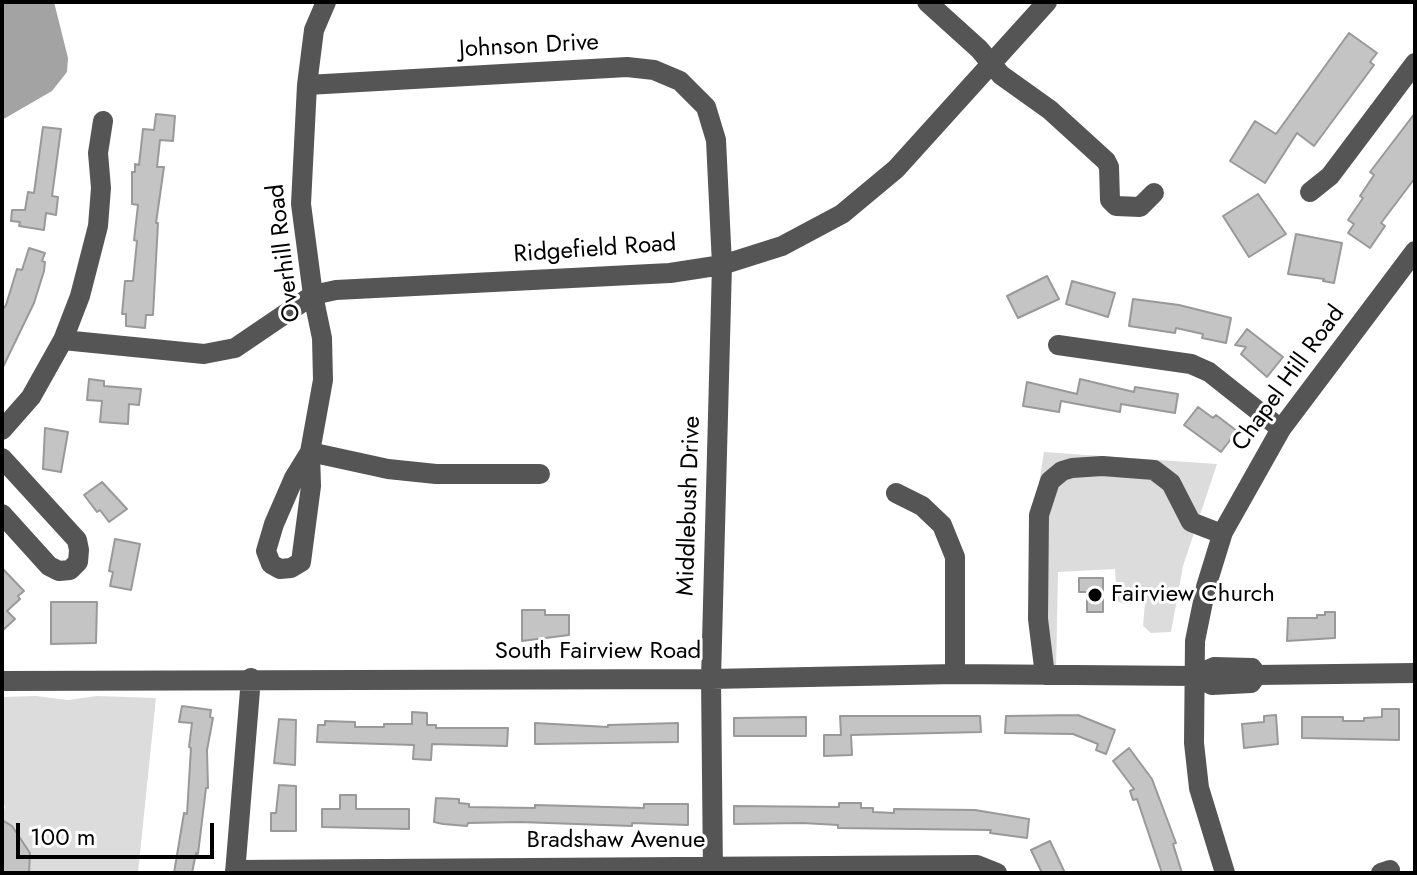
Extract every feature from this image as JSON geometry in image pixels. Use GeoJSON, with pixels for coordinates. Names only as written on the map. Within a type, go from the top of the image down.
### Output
{"type":"FeatureCollection","features":[{"type":"Feature","properties":{"kind":"street","name":"Overhill Road"},"geometry":{"type":"LineString","coordinates":[[310,452],[294,478],[266,551],[271,564],[280,569],[291,568],[301,562],[311,486],[310,452],[323,380],[322,338],[301,204],[307,85],[314,30],[326,2]]}},
{"type":"Feature","properties":{"kind":"street"},"geometry":{"type":"LineString","coordinates":[[927,2],[979,49],[1001,75],[1050,110],[1106,161],[1110,200],[1116,206],[1140,207],[1154,193]]}},
{"type":"Feature","properties":{"kind":"street","name":"Ridgefield Road"},"geometry":{"type":"LineString","coordinates":[[63,340],[204,354],[235,348],[313,295],[336,290],[670,273],[722,265],[782,246],[842,214],[896,169],[1047,2]]}},
{"type":"Feature","properties":{"kind":"street"},"geometry":{"type":"LineString","coordinates":[[1310,192],[1330,176],[1415,63]]}},
{"type":"Feature","properties":{"kind":"street","name":"Johnson Drive"},"geometry":{"type":"LineString","coordinates":[[307,85],[627,67],[654,70],[680,81],[706,107],[716,140]]}},
{"type":"Feature","properties":{"kind":"street"},"geometry":{"type":"LineString","coordinates":[[2,430],[31,397],[63,340],[80,296],[98,226],[101,188],[98,153],[103,121]]}},
{"type":"Feature","properties":{"kind":"street","name":"Middlebush Drive"},"geometry":{"type":"LineString","coordinates":[[713,870],[711,679],[722,265],[716,140]]}},
{"type":"Feature","properties":{"kind":"street","name":"Chapel Hill Road"},"geometry":{"type":"LineString","coordinates":[[1225,873],[1199,788],[1194,743],[1195,641],[1206,587],[1222,534],[1249,480],[1281,429],[1415,251]]}},
{"type":"Feature","properties":{"kind":"street"},"geometry":{"type":"LineString","coordinates":[[1058,345],[1191,364],[1209,372],[1281,429]]}},
{"type":"Feature","properties":{"kind":"street"},"geometry":{"type":"LineString","coordinates":[[310,452],[388,469],[436,474],[540,474]]}},
{"type":"Feature","properties":{"kind":"street"},"geometry":{"type":"LineString","coordinates":[[2,458],[77,540],[78,562],[70,570],[59,571],[49,566],[2,514]]}},
{"type":"Feature","properties":{"kind":"street"},"geometry":{"type":"LineString","coordinates":[[1045,675],[1038,619],[1039,515],[1050,481],[1062,471],[1102,466],[1154,470],[1171,483],[1191,522],[1222,534]]}},
{"type":"Feature","properties":{"kind":"street"},"geometry":{"type":"LineString","coordinates":[[896,493],[922,506],[942,525],[955,557],[955,674]]}},
{"type":"Feature","properties":{"kind":"street","name":"South Fairview Road"},"geometry":{"type":"LineString","coordinates":[[2,681],[711,679],[955,674],[1194,676],[1214,667],[1252,668],[1257,675],[1415,673]]}},
{"type":"Feature","properties":{"kind":"street"},"geometry":{"type":"LineString","coordinates":[[235,871],[251,678]]}},
{"type":"Feature","properties":{"kind":"street","name":"Bradshaw Avenue"},"geometry":{"type":"LineString","coordinates":[[235,871],[713,870],[977,865],[996,872]]}},
{"type":"Feature","properties":{"kind":"shaded area"},"geometry":{"type":"Polygon","coordinates":[[[2,2],[54,2],[68,58],[67,72],[52,91],[2,120],[2,2]]]}},
{"type":"Feature","properties":{"kind":"shaded area"},"geometry":{"type":"Polygon","coordinates":[[[1044,452],[1217,464],[1183,566],[1171,632],[1151,633],[1143,626],[1145,603],[1128,601],[1124,604],[1117,601],[1115,569],[1058,572],[1056,673],[1034,673],[1039,484],[1044,452]]]}},
{"type":"Feature","properties":{"kind":"shaded area"},"geometry":{"type":"Polygon","coordinates":[[[36,696],[68,700],[97,696],[156,698],[138,873],[29,873],[30,853],[12,826],[2,820],[5,806],[2,804],[2,697],[36,696]]]}},
{"type":"Feature","properties":{"kind":"building"},"geometry":{"type":"Polygon","coordinates":[[[1349,33],[1377,53],[1370,62],[1374,65],[1314,146],[1297,133],[1265,183],[1230,161],[1255,121],[1276,134],[1349,33]]]}},
{"type":"Feature","properties":{"kind":"building"},"geometry":{"type":"Polygon","coordinates":[[[1415,113],[1415,178],[1381,223],[1385,226],[1370,248],[1348,233],[1354,224],[1348,220],[1374,175],[1370,172],[1415,113]]]}},
{"type":"Feature","properties":{"kind":"building"},"geometry":{"type":"Polygon","coordinates":[[[156,114],[175,116],[173,141],[160,140],[157,167],[164,167],[156,223],[153,315],[146,315],[145,328],[126,326],[126,314],[122,314],[125,281],[133,281],[137,241],[134,240],[138,205],[132,204],[132,172],[135,172],[135,164],[139,165],[143,129],[154,130],[156,114]]]}},
{"type":"Feature","properties":{"kind":"building"},"geometry":{"type":"Polygon","coordinates":[[[43,127],[61,129],[52,196],[58,197],[56,215],[46,213],[44,230],[19,226],[20,222],[11,221],[12,210],[25,210],[28,192],[34,193],[43,127]]]}},
{"type":"Feature","properties":{"kind":"building"},"geometry":{"type":"Polygon","coordinates":[[[1258,194],[1286,234],[1249,257],[1223,216],[1258,194]]]}},
{"type":"Feature","properties":{"kind":"building"},"geometry":{"type":"Polygon","coordinates":[[[1296,234],[1342,243],[1334,283],[1288,274],[1296,234]]]}},
{"type":"Feature","properties":{"kind":"building"},"geometry":{"type":"Polygon","coordinates":[[[29,248],[45,253],[42,261],[45,262],[44,271],[34,303],[2,369],[2,311],[17,269],[22,270],[29,248]]]}},
{"type":"Feature","properties":{"kind":"building"},"geometry":{"type":"Polygon","coordinates":[[[1047,276],[1059,299],[1018,318],[1007,296],[1047,276]]]}},
{"type":"Feature","properties":{"kind":"building"},"geometry":{"type":"Polygon","coordinates":[[[1072,281],[1115,293],[1108,317],[1066,304],[1072,281]]]}},
{"type":"Feature","properties":{"kind":"building"},"geometry":{"type":"Polygon","coordinates":[[[1133,299],[1179,305],[1231,318],[1226,343],[1176,328],[1175,333],[1129,326],[1133,299]]]}},
{"type":"Feature","properties":{"kind":"building"},"geometry":{"type":"Polygon","coordinates":[[[1247,329],[1283,357],[1267,377],[1241,354],[1246,347],[1235,345],[1247,329]]]}},
{"type":"Feature","properties":{"kind":"building"},"geometry":{"type":"Polygon","coordinates":[[[89,379],[104,381],[104,386],[141,389],[139,405],[129,404],[128,424],[100,422],[102,401],[87,400],[89,379]]]}},
{"type":"Feature","properties":{"kind":"building"},"geometry":{"type":"Polygon","coordinates":[[[1080,379],[1134,392],[1135,387],[1178,394],[1175,413],[1121,404],[1120,412],[1061,401],[1059,412],[1023,406],[1027,382],[1077,394],[1080,379]]]}},
{"type":"Feature","properties":{"kind":"building"},"geometry":{"type":"Polygon","coordinates":[[[1198,407],[1213,418],[1216,415],[1237,431],[1221,452],[1184,425],[1198,407]]]}},
{"type":"Feature","properties":{"kind":"building"},"geometry":{"type":"Polygon","coordinates":[[[45,428],[68,432],[61,472],[43,469],[45,428]]]}},
{"type":"Feature","properties":{"kind":"building"},"geometry":{"type":"Polygon","coordinates":[[[102,482],[127,509],[109,522],[84,495],[102,482]]]}},
{"type":"Feature","properties":{"kind":"building"},"geometry":{"type":"Polygon","coordinates":[[[115,539],[140,544],[131,590],[110,586],[113,572],[109,571],[115,539]]]}},
{"type":"Feature","properties":{"kind":"building"},"geometry":{"type":"Polygon","coordinates":[[[2,568],[24,591],[7,611],[15,619],[2,631],[2,568]]]}},
{"type":"Feature","properties":{"kind":"building","name":"Fairview Church"},"geometry":{"type":"Polygon","coordinates":[[[1079,578],[1103,578],[1103,612],[1087,612],[1087,592],[1079,592],[1079,578]]]}},
{"type":"Feature","properties":{"kind":"building"},"geometry":{"type":"Polygon","coordinates":[[[51,602],[97,602],[96,643],[51,644],[51,602]]]}},
{"type":"Feature","properties":{"kind":"building"},"geometry":{"type":"Polygon","coordinates":[[[522,610],[545,610],[545,615],[569,615],[569,635],[522,641],[522,610]]]}},
{"type":"Feature","properties":{"kind":"building"},"geometry":{"type":"Polygon","coordinates":[[[1325,612],[1335,612],[1335,638],[1287,641],[1288,618],[1317,618],[1325,612]]]}},
{"type":"Feature","properties":{"kind":"building"},"geometry":{"type":"Polygon","coordinates":[[[182,706],[211,710],[210,717],[213,718],[207,750],[208,788],[192,873],[174,873],[184,813],[187,814],[191,748],[192,723],[179,722],[182,706]]]}},
{"type":"Feature","properties":{"kind":"building"},"geometry":{"type":"Polygon","coordinates":[[[1382,709],[1399,709],[1399,740],[1302,738],[1302,717],[1343,717],[1343,721],[1364,721],[1364,718],[1382,717],[1382,709]]]}},
{"type":"Feature","properties":{"kind":"building"},"geometry":{"type":"Polygon","coordinates":[[[412,712],[427,713],[427,725],[436,725],[436,728],[508,728],[507,746],[432,744],[431,760],[413,759],[414,745],[317,742],[318,725],[325,725],[325,721],[355,722],[355,727],[384,727],[384,724],[412,724],[412,712]]]}},
{"type":"Feature","properties":{"kind":"building"},"geometry":{"type":"Polygon","coordinates":[[[1078,715],[1115,730],[1106,754],[1096,750],[1098,744],[1073,734],[1005,733],[1006,716],[1078,715]]]}},
{"type":"Feature","properties":{"kind":"building"},"geometry":{"type":"Polygon","coordinates":[[[1276,715],[1278,744],[1244,748],[1242,724],[1264,722],[1264,716],[1276,715]]]}},
{"type":"Feature","properties":{"kind":"building"},"geometry":{"type":"Polygon","coordinates":[[[840,716],[980,716],[981,732],[851,735],[852,755],[824,756],[824,735],[841,735],[840,716]]]}},
{"type":"Feature","properties":{"kind":"building"},"geometry":{"type":"Polygon","coordinates":[[[806,717],[806,736],[734,736],[734,718],[806,717]]]}},
{"type":"Feature","properties":{"kind":"building"},"geometry":{"type":"Polygon","coordinates":[[[279,719],[296,720],[295,765],[274,763],[279,719]]]}},
{"type":"Feature","properties":{"kind":"building"},"geometry":{"type":"Polygon","coordinates":[[[535,723],[608,727],[678,723],[678,742],[535,744],[535,723]]]}},
{"type":"Feature","properties":{"kind":"building"},"geometry":{"type":"Polygon","coordinates":[[[1129,748],[1152,779],[1176,843],[1173,844],[1182,873],[1162,873],[1137,799],[1133,800],[1130,791],[1134,789],[1113,761],[1129,748]]]}},
{"type":"Feature","properties":{"kind":"building"},"geometry":{"type":"Polygon","coordinates":[[[279,785],[296,786],[296,831],[271,831],[271,813],[276,813],[279,785]]]}},
{"type":"Feature","properties":{"kind":"building"},"geometry":{"type":"Polygon","coordinates":[[[340,795],[356,795],[356,809],[409,809],[409,829],[322,827],[322,809],[340,809],[340,795]]]}},
{"type":"Feature","properties":{"kind":"building"},"geometry":{"type":"Polygon","coordinates":[[[436,798],[459,799],[459,803],[469,804],[469,807],[644,808],[644,804],[688,804],[688,825],[443,824],[434,822],[436,798]]]}},
{"type":"Feature","properties":{"kind":"building"},"geometry":{"type":"Polygon","coordinates":[[[839,803],[861,803],[861,808],[873,808],[873,812],[894,813],[894,809],[975,810],[1029,819],[1027,838],[990,833],[991,830],[838,828],[838,825],[803,823],[734,824],[734,806],[839,807],[839,803]]]}},
{"type":"Feature","properties":{"kind":"building"},"geometry":{"type":"Polygon","coordinates":[[[2,820],[12,826],[30,853],[29,873],[2,873],[2,820]]]}},
{"type":"Feature","properties":{"kind":"building"},"geometry":{"type":"Polygon","coordinates":[[[1050,841],[1065,873],[1042,873],[1031,850],[1050,841]]]}},
{"type":"Feature","properties":{"kind":"place","name":"Fairview Church"},"geometry":{"type":"Point","coordinates":[1095,595]}}]}
